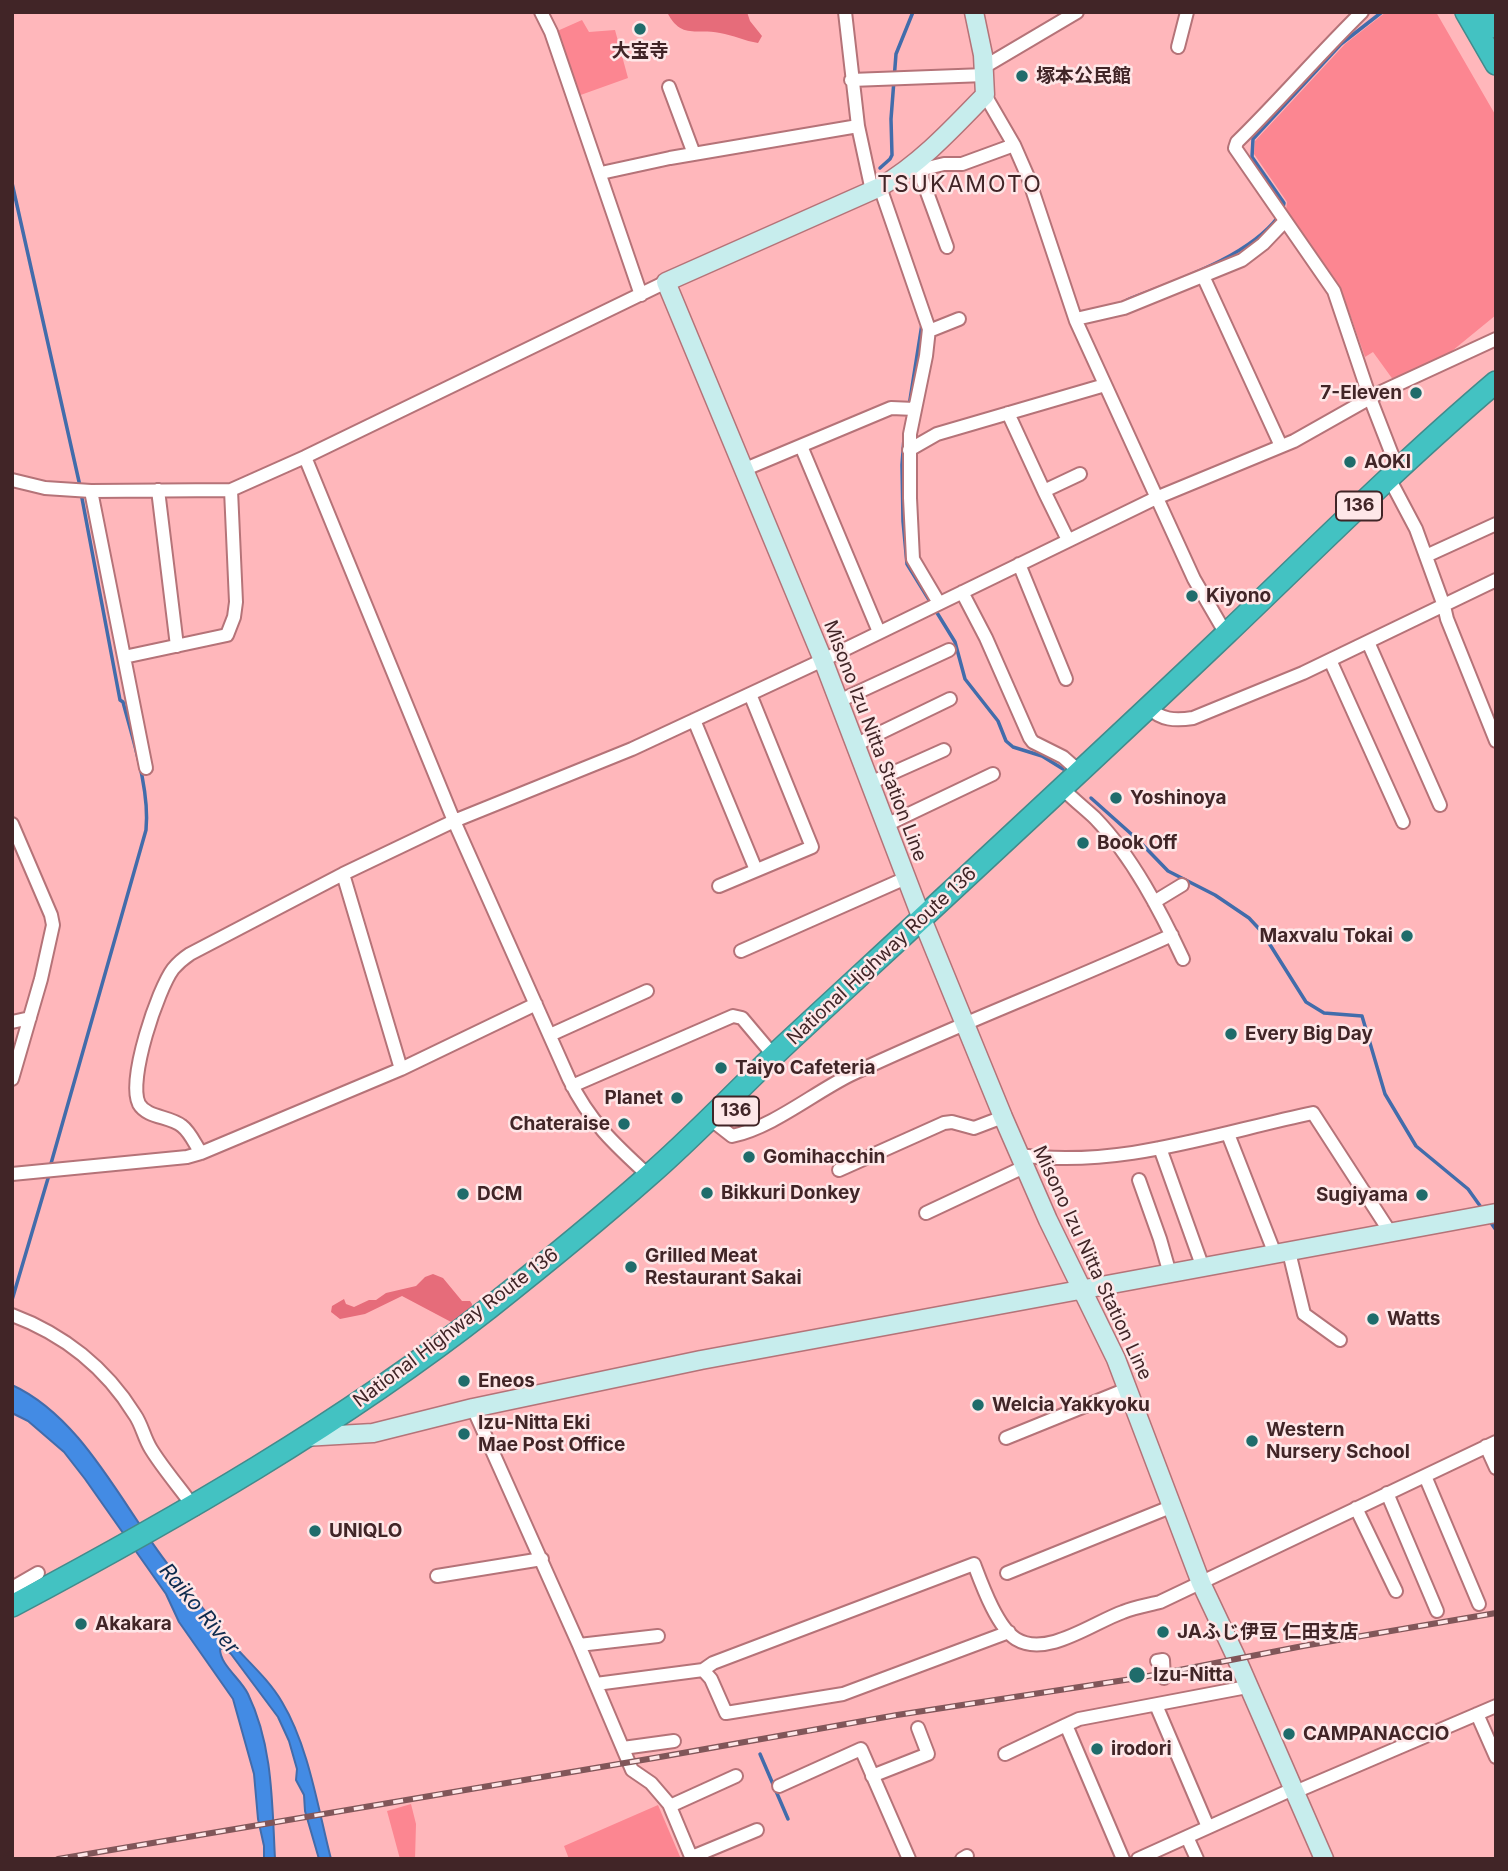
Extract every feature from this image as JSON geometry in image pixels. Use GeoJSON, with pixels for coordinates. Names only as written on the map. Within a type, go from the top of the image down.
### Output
{"type":"FeatureCollection","features":[{"type":"Feature","properties":{"kind":"highway"},"geometry":{"type":"LineString","coordinates":[[1466,12],[1496,64]]}},
{"type":"Feature","properties":{"kind":"highway"},"geometry":{"type":"LineString","coordinates":[[1487,12],[1496,27]]}},
{"type":"Feature","properties":{"kind":"highway","name":"National Highway Route 136"},"geometry":{"type":"LineString","coordinates":[[12,1617],[384,1399],[500,1315],[594,1240],[714,1122],[1067,793],[1496,382]]}},
{"type":"Feature","properties":{"kind":"highway","name":"National Highway Route 136"},"geometry":{"type":"LineString","coordinates":[[1067,793],[1080,772],[1152,711],[1226,634],[1394,479],[1496,398]]}},
{"type":"Feature","properties":{"kind":"highway","name":"National Highway Route 136"},"geometry":{"type":"LineString","coordinates":[[314,1438],[485,1311],[714,1122],[774,1056],[924,925]]}},
{"type":"Feature","properties":{"kind":"highway","name":"National Highway Route 136"},"geometry":{"type":"LineString","coordinates":[[12,1606],[100,1565]]}},
{"type":"Feature","properties":{"kind":"main road"},"geometry":{"type":"LineString","coordinates":[[666,282],[876,189],[917,166],[985,95],[985,71],[974,12]]}},
{"type":"Feature","properties":{"kind":"main road","name":"Misono Izu Nitta Station Line"},"geometry":{"type":"LineString","coordinates":[[666,282],[823,660],[924,925],[1003,1118],[1127,1388],[1201,1583],[1324,1859]]}},
{"type":"Feature","properties":{"kind":"main road"},"geometry":{"type":"LineString","coordinates":[[314,1438],[373,1433],[473,1408],[701,1360],[1496,1213]]}},
{"type":"Feature","properties":{"kind":"street"},"geometry":{"type":"LineString","coordinates":[[541,12],[551,32],[601,173],[641,295]]}},
{"type":"Feature","properties":{"kind":"street"},"geometry":{"type":"LineString","coordinates":[[845,12],[858,126],[876,189],[929,331],[909,450],[913,559],[939,603]]}},
{"type":"Feature","properties":{"kind":"street"},"geometry":{"type":"LineString","coordinates":[[851,80],[985,71],[1077,12]]}},
{"type":"Feature","properties":{"kind":"street"},"geometry":{"type":"LineString","coordinates":[[1178,47],[1187,12]]}},
{"type":"Feature","properties":{"kind":"street"},"geometry":{"type":"LineString","coordinates":[[1362,12],[1237,142],[1235,148],[1334,291],[1394,479],[1496,741]]}},
{"type":"Feature","properties":{"kind":"street"},"geometry":{"type":"LineString","coordinates":[[669,87],[694,154]]}},
{"type":"Feature","properties":{"kind":"street"},"geometry":{"type":"LineString","coordinates":[[985,95],[1014,145],[1028,177],[1076,319],[1105,385],[1194,579],[1226,634]]}},
{"type":"Feature","properties":{"kind":"street"},"geometry":{"type":"LineString","coordinates":[[601,173],[858,126]]}},
{"type":"Feature","properties":{"kind":"street"},"geometry":{"type":"LineString","coordinates":[[947,247],[917,166],[962,164],[1014,145]]}},
{"type":"Feature","properties":{"kind":"street"},"geometry":{"type":"LineString","coordinates":[[1076,319],[1124,308],[1242,260],[1263,244],[1284,222]]}},
{"type":"Feature","properties":{"kind":"street"},"geometry":{"type":"LineString","coordinates":[[1203,276],[1281,446]]}},
{"type":"Feature","properties":{"kind":"street"},"geometry":{"type":"LineString","coordinates":[[12,480],[45,488],[91,491],[231,490],[305,457],[666,282]]}},
{"type":"Feature","properties":{"kind":"street"},"geometry":{"type":"LineString","coordinates":[[929,331],[959,319]]}},
{"type":"Feature","properties":{"kind":"street"},"geometry":{"type":"LineString","coordinates":[[201,1153],[185,1128],[150,1113],[141,1107],[138,1101],[137,1073],[149,1020],[173,969],[190,954],[342,874],[454,821],[632,749],[823,660],[1156,498],[1281,446],[1370,398],[1496,339]]}},
{"type":"Feature","properties":{"kind":"street"},"geometry":{"type":"LineString","coordinates":[[909,450],[937,434],[1105,385]]}},
{"type":"Feature","properties":{"kind":"street"},"geometry":{"type":"LineString","coordinates":[[743,470],[891,408],[915,409]]}},
{"type":"Feature","properties":{"kind":"street"},"geometry":{"type":"LineString","coordinates":[[1008,413],[1068,540]]}},
{"type":"Feature","properties":{"kind":"street"},"geometry":{"type":"LineString","coordinates":[[801,446],[879,632]]}},
{"type":"Feature","properties":{"kind":"street"},"geometry":{"type":"LineString","coordinates":[[305,457],[454,821],[572,1086],[593,1121],[649,1176]]}},
{"type":"Feature","properties":{"kind":"street"},"geometry":{"type":"LineString","coordinates":[[1044,491],[1080,474]]}},
{"type":"Feature","properties":{"kind":"street"},"geometry":{"type":"LineString","coordinates":[[158,490],[177,646]]}},
{"type":"Feature","properties":{"kind":"street"},"geometry":{"type":"LineString","coordinates":[[124,657],[228,635],[236,602],[231,490]]}},
{"type":"Feature","properties":{"kind":"street"},"geometry":{"type":"LineString","coordinates":[[91,491],[146,768]]}},
{"type":"Feature","properties":{"kind":"street"},"geometry":{"type":"LineString","coordinates":[[1426,556],[1496,524]]}},
{"type":"Feature","properties":{"kind":"street"},"geometry":{"type":"LineString","coordinates":[[1019,564],[1066,679]]}},
{"type":"Feature","properties":{"kind":"street"},"geometry":{"type":"LineString","coordinates":[[1152,711],[1179,721],[1193,718],[1330,660],[1496,580]]}},
{"type":"Feature","properties":{"kind":"street"},"geometry":{"type":"LineString","coordinates":[[962,593],[986,638],[1030,738],[1063,757],[1080,772]]}},
{"type":"Feature","properties":{"kind":"street"},"geometry":{"type":"LineString","coordinates":[[1368,642],[1440,805]]}},
{"type":"Feature","properties":{"kind":"street"},"geometry":{"type":"LineString","coordinates":[[839,701],[949,650]]}},
{"type":"Feature","properties":{"kind":"street"},"geometry":{"type":"LineString","coordinates":[[1330,660],[1403,821]]}},
{"type":"Feature","properties":{"kind":"street"},"geometry":{"type":"LineString","coordinates":[[719,886],[813,847],[750,694]]}},
{"type":"Feature","properties":{"kind":"street"},"geometry":{"type":"LineString","coordinates":[[855,745],[950,699]]}},
{"type":"Feature","properties":{"kind":"street"},"geometry":{"type":"LineString","coordinates":[[694,720],[755,870]]}},
{"type":"Feature","properties":{"kind":"street"},"geometry":{"type":"LineString","coordinates":[[870,783],[944,750]]}},
{"type":"Feature","properties":{"kind":"street"},"geometry":{"type":"LineString","coordinates":[[886,825],[993,774]]}},
{"type":"Feature","properties":{"kind":"street"},"geometry":{"type":"LineString","coordinates":[[1067,793],[1103,828],[1154,902],[1183,959]]}},
{"type":"Feature","properties":{"kind":"street"},"geometry":{"type":"LineString","coordinates":[[12,824],[16,841],[51,915],[53,925],[12,1079]]}},
{"type":"Feature","properties":{"kind":"street"},"geometry":{"type":"LineString","coordinates":[[342,874],[401,1069]]}},
{"type":"Feature","properties":{"kind":"street"},"geometry":{"type":"LineString","coordinates":[[741,951],[906,878]]}},
{"type":"Feature","properties":{"kind":"street"},"geometry":{"type":"LineString","coordinates":[[1154,902],[1182,885]]}},
{"type":"Feature","properties":{"kind":"street"},"geometry":{"type":"LineString","coordinates":[[714,1122],[732,1136],[756,1128],[848,1076],[1171,935]]}},
{"type":"Feature","properties":{"kind":"street"},"geometry":{"type":"LineString","coordinates":[[550,1035],[646,991]]}},
{"type":"Feature","properties":{"kind":"street"},"geometry":{"type":"LineString","coordinates":[[12,1174],[187,1157],[201,1153],[401,1069],[536,1004]]}},
{"type":"Feature","properties":{"kind":"street"},"geometry":{"type":"LineString","coordinates":[[572,1086],[737,1015],[759,1036],[774,1056]]}},
{"type":"Feature","properties":{"kind":"street"},"geometry":{"type":"LineString","coordinates":[[12,1022],[30,1018]]}},
{"type":"Feature","properties":{"kind":"street"},"geometry":{"type":"LineString","coordinates":[[926,1213],[1022,1161],[1126,1154],[1228,1134],[1313,1113],[1390,1232]]}},
{"type":"Feature","properties":{"kind":"street"},"geometry":{"type":"LineString","coordinates":[[839,1170],[944,1123],[952,1122],[974,1128],[1003,1118]]}},
{"type":"Feature","properties":{"kind":"street"},"geometry":{"type":"LineString","coordinates":[[1228,1134],[1282,1253],[1304,1314],[1340,1340]]}},
{"type":"Feature","properties":{"kind":"street"},"geometry":{"type":"LineString","coordinates":[[1160,1148],[1203,1268]]}},
{"type":"Feature","properties":{"kind":"street"},"geometry":{"type":"LineString","coordinates":[[1139,1180],[1170,1274]]}},
{"type":"Feature","properties":{"kind":"street"},"geometry":{"type":"LineString","coordinates":[[12,1315],[31,1322],[76,1349],[112,1382],[136,1416],[149,1447],[191,1511]]}},
{"type":"Feature","properties":{"kind":"street"},"geometry":{"type":"LineString","coordinates":[[1006,1438],[1127,1388]]}},
{"type":"Feature","properties":{"kind":"street"},"geometry":{"type":"LineString","coordinates":[[473,1408],[542,1559],[632,1770],[651,1783],[670,1806],[692,1858],[757,1830]]}},
{"type":"Feature","properties":{"kind":"street"},"geometry":{"type":"LineString","coordinates":[[596,1684],[703,1670],[713,1663],[974,1564],[989,1602],[1009,1632],[1017,1639],[1029,1643],[1049,1644],[1124,1611],[1160,1602],[1491,1444],[1496,1468]]}},
{"type":"Feature","properties":{"kind":"street"},"geometry":{"type":"LineString","coordinates":[[1425,1476],[1479,1604]]}},
{"type":"Feature","properties":{"kind":"street"},"geometry":{"type":"LineString","coordinates":[[1387,1493],[1437,1611]]}},
{"type":"Feature","properties":{"kind":"street"},"geometry":{"type":"LineString","coordinates":[[1007,1573],[1173,1506]]}},
{"type":"Feature","properties":{"kind":"street"},"geometry":{"type":"LineString","coordinates":[[1356,1508],[1396,1591]]}},
{"type":"Feature","properties":{"kind":"street"},"geometry":{"type":"LineString","coordinates":[[437,1576],[542,1559]]}},
{"type":"Feature","properties":{"kind":"street"},"geometry":{"type":"LineString","coordinates":[[12,1588],[38,1573]]}},
{"type":"Feature","properties":{"kind":"street"},"geometry":{"type":"LineString","coordinates":[[703,1670],[711,1679],[726,1713],[843,1694],[1009,1632]]}},
{"type":"Feature","properties":{"kind":"street"},"geometry":{"type":"LineString","coordinates":[[579,1645],[658,1636]]}},
{"type":"Feature","properties":{"kind":"street"},"geometry":{"type":"LineString","coordinates":[[1157,1661],[1163,1660],[1164,1678]]}},
{"type":"Feature","properties":{"kind":"street"},"geometry":{"type":"LineString","coordinates":[[1005,1754],[1079,1718],[1247,1687]]}},
{"type":"Feature","properties":{"kind":"street"},"geometry":{"type":"LineString","coordinates":[[1156,1705],[1208,1827]]}},
{"type":"Feature","properties":{"kind":"street"},"geometry":{"type":"LineString","coordinates":[[1138,1859],[1294,1790],[1496,1706]]}},
{"type":"Feature","properties":{"kind":"street"},"geometry":{"type":"LineString","coordinates":[[1477,1714],[1496,1757]]}},
{"type":"Feature","properties":{"kind":"street"},"geometry":{"type":"LineString","coordinates":[[1066,1725],[1123,1859]]}},
{"type":"Feature","properties":{"kind":"street"},"geometry":{"type":"LineString","coordinates":[[872,1776],[928,1754],[918,1728]]}},
{"type":"Feature","properties":{"kind":"street"},"geometry":{"type":"LineString","coordinates":[[623,1748],[674,1741]]}},
{"type":"Feature","properties":{"kind":"street"},"geometry":{"type":"LineString","coordinates":[[779,1786],[861,1749],[909,1859]]}},
{"type":"Feature","properties":{"kind":"street"},"geometry":{"type":"LineString","coordinates":[[670,1806],[736,1776]]}},
{"type":"Feature","properties":{"kind":"street"},"geometry":{"type":"LineString","coordinates":[[1187,1837],[1197,1859]]}},
{"type":"Feature","properties":{"kind":"shaded area"},"geometry":{"type":"Polygon","coordinates":[[[667,12],[747,12],[750,21],[762,36],[758,43],[720,33],[684,30],[672,21],[667,12]]]}},
{"type":"Feature","properties":{"kind":"shaded area"},"geometry":{"type":"Polygon","coordinates":[[[1386,12],[1436,12],[1496,116],[1496,315],[1441,360],[1394,381],[1373,352],[1365,357],[1340,286],[1286,210],[1287,202],[1254,154],[1255,141],[1345,44],[1386,12]]]}},
{"type":"Feature","properties":{"kind":"shaded area"},"geometry":{"type":"Polygon","coordinates":[[[582,20],[589,32],[615,30],[628,78],[575,97],[555,32],[582,20]]]}},
{"type":"Feature","properties":{"kind":"shaded area"},"geometry":{"type":"Polygon","coordinates":[[[433,1274],[443,1278],[462,1301],[470,1301],[471,1311],[453,1323],[402,1296],[365,1314],[340,1319],[331,1312],[332,1306],[344,1299],[346,1304],[354,1307],[369,1300],[376,1300],[386,1293],[416,1286],[425,1277],[433,1274]]]}},
{"type":"Feature","properties":{"kind":"shaded area"},"geometry":{"type":"Polygon","coordinates":[[[411,1804],[416,1824],[415,1859],[400,1859],[387,1811],[411,1804]]]}},
{"type":"Feature","properties":{"kind":"shaded area"},"geometry":{"type":"Polygon","coordinates":[[[658,1805],[681,1859],[569,1859],[564,1846],[658,1805]]]}},
{"type":"Feature","properties":{"kind":"water","name":"Raiko River"},"geometry":{"type":"Polygon","coordinates":[[[12,1385],[38,1400],[81,1442],[170,1567],[276,1693],[291,1720],[306,1758],[331,1859],[319,1859],[305,1811],[304,1795],[296,1780],[297,1769],[289,1741],[278,1717],[224,1648],[220,1649],[223,1661],[248,1694],[267,1754],[275,1859],[264,1859],[254,1774],[233,1699],[179,1622],[166,1594],[85,1479],[64,1452],[28,1421],[12,1413],[12,1385]]]}},
{"type":"Feature","properties":{"kind":"waterway"},"geometry":{"type":"LineString","coordinates":[[880,168],[892,155],[891,119],[896,54],[913,12]]}},
{"type":"Feature","properties":{"kind":"waterway"},"geometry":{"type":"LineString","coordinates":[[1282,211],[1284,203],[1252,157],[1253,139],[1341,44],[1382,12]]}},
{"type":"Feature","properties":{"kind":"waterway"},"geometry":{"type":"LineString","coordinates":[[12,183],[80,486]]}},
{"type":"Feature","properties":{"kind":"waterway"},"geometry":{"type":"LineString","coordinates":[[1127,300],[1229,256],[1265,232],[1278,217]]}},
{"type":"Feature","properties":{"kind":"waterway"},"geometry":{"type":"LineString","coordinates":[[909,406],[922,324]]}},
{"type":"Feature","properties":{"kind":"waterway"},"geometry":{"type":"LineString","coordinates":[[904,438],[903,521],[907,564],[955,642],[965,679],[998,721],[1006,741],[1013,747],[1042,756],[1063,769]]}},
{"type":"Feature","properties":{"kind":"waterway"},"geometry":{"type":"LineString","coordinates":[[50,1167],[146,830],[147,815],[136,749],[123,702],[120,700],[81,493]]}},
{"type":"Feature","properties":{"kind":"waterway"},"geometry":{"type":"LineString","coordinates":[[1091,798],[1168,871],[1215,895],[1249,918],[1262,932],[1306,1002],[1324,1013],[1362,1016],[1385,1094],[1416,1146],[1468,1189],[1483,1210]]}},
{"type":"Feature","properties":{"kind":"waterway"},"geometry":{"type":"LineString","coordinates":[[12,1300],[49,1175]]}},
{"type":"Feature","properties":{"kind":"waterway"},"geometry":{"type":"LineString","coordinates":[[1489,1220],[1496,1230]]}},
{"type":"Feature","properties":{"kind":"waterway"},"geometry":{"type":"LineString","coordinates":[[760,1754],[788,1819]]}},
{"type":"Feature","properties":{"kind":"railway"},"geometry":{"type":"LineString","coordinates":[[58,1859],[897,1715],[1138,1678],[1496,1613]]}},
{"type":"Feature","properties":{"kind":"place","name":"大宝寺"},"geometry":{"type":"Point","coordinates":[640,29]}},
{"type":"Feature","properties":{"kind":"place","name":"塚本公民館"},"geometry":{"type":"Point","coordinates":[1022,76]}},
{"type":"Feature","properties":{"kind":"place","name":"7-Eleven"},"geometry":{"type":"Point","coordinates":[1416,393]}},
{"type":"Feature","properties":{"kind":"place","name":"AOKI"},"geometry":{"type":"Point","coordinates":[1350,462]}},
{"type":"Feature","properties":{"kind":"place","name":"Kiyono"},"geometry":{"type":"Point","coordinates":[1192,596]}},
{"type":"Feature","properties":{"kind":"place","name":"Yoshinoya"},"geometry":{"type":"Point","coordinates":[1116,798]}},
{"type":"Feature","properties":{"kind":"place","name":"Book Off"},"geometry":{"type":"Point","coordinates":[1083,843]}},
{"type":"Feature","properties":{"kind":"place","name":"Maxvalu Tokai"},"geometry":{"type":"Point","coordinates":[1407,936]}},
{"type":"Feature","properties":{"kind":"place","name":"Every Big Day"},"geometry":{"type":"Point","coordinates":[1231,1034]}},
{"type":"Feature","properties":{"kind":"place","name":"Taiyo Cafeteria"},"geometry":{"type":"Point","coordinates":[721,1068]}},
{"type":"Feature","properties":{"kind":"place","name":"Planet"},"geometry":{"type":"Point","coordinates":[677,1098]}},
{"type":"Feature","properties":{"kind":"place","name":"Chateraise"},"geometry":{"type":"Point","coordinates":[624,1124]}},
{"type":"Feature","properties":{"kind":"place","name":"Gomihacchin"},"geometry":{"type":"Point","coordinates":[749,1157]}},
{"type":"Feature","properties":{"kind":"place","name":"Bikkuri Donkey"},"geometry":{"type":"Point","coordinates":[707,1193]}},
{"type":"Feature","properties":{"kind":"place","name":"DCM"},"geometry":{"type":"Point","coordinates":[463,1194]}},
{"type":"Feature","properties":{"kind":"place","name":"Sugiyama"},"geometry":{"type":"Point","coordinates":[1422,1195]}},
{"type":"Feature","properties":{"kind":"place","name":"Grilled Meat Restaurant Sakai"},"geometry":{"type":"Point","coordinates":[631,1267]}},
{"type":"Feature","properties":{"kind":"place","name":"Watts"},"geometry":{"type":"Point","coordinates":[1373,1319]}},
{"type":"Feature","properties":{"kind":"place","name":"Eneos"},"geometry":{"type":"Point","coordinates":[464,1381]}},
{"type":"Feature","properties":{"kind":"place","name":"Welcia Yakkyoku"},"geometry":{"type":"Point","coordinates":[978,1405]}},
{"type":"Feature","properties":{"kind":"place","name":"Izu-Nitta Eki Mae Post Office"},"geometry":{"type":"Point","coordinates":[464,1434]}},
{"type":"Feature","properties":{"kind":"place","name":"Western Nursery School"},"geometry":{"type":"Point","coordinates":[1252,1441]}},
{"type":"Feature","properties":{"kind":"place","name":"UNIQLO"},"geometry":{"type":"Point","coordinates":[315,1531]}},
{"type":"Feature","properties":{"kind":"place","name":"Akakara"},"geometry":{"type":"Point","coordinates":[81,1624]}},
{"type":"Feature","properties":{"kind":"place","name":"JAふじ伊豆 仁田支店"},"geometry":{"type":"Point","coordinates":[1163,1632]}},
{"type":"Feature","properties":{"kind":"place","name":"Izu-Nitta"},"geometry":{"type":"Point","coordinates":[1137,1675]}},
{"type":"Feature","properties":{"kind":"place","name":"CAMPANACCIO"},"geometry":{"type":"Point","coordinates":[1289,1734]}},
{"type":"Feature","properties":{"kind":"place","name":"irodori"},"geometry":{"type":"Point","coordinates":[1097,1749]}},
{"type":"Feature","properties":{"kind":"district","name":"TSUKAMOTO"},"geometry":{"type":"Point","coordinates":[960,185]}}]}
